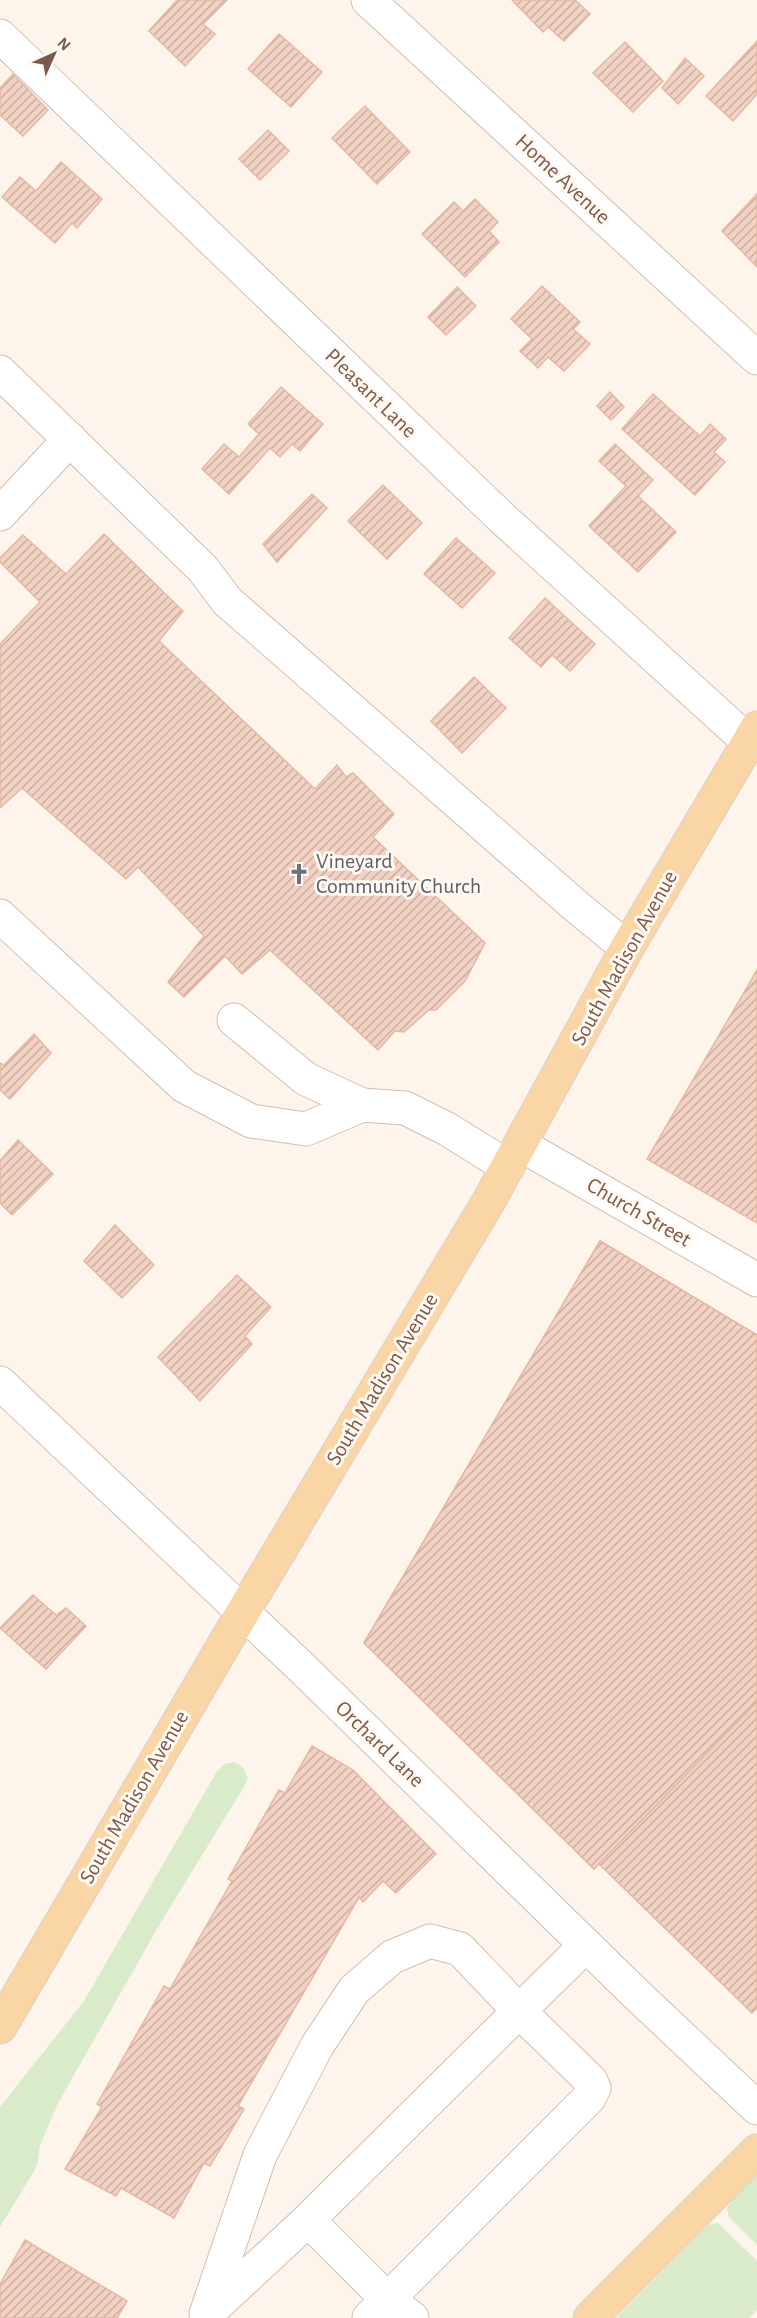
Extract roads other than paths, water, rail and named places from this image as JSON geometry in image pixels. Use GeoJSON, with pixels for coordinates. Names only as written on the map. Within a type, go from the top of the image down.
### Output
{"type":"FeatureCollection","features":[{"type":"Feature","properties":{"kind":"main road","name":"South Madison Avenue"},"geometry":{"type":"LineString","coordinates":[[0,2027],[514,1156],[627,948],[753,735]]}},
{"type":"Feature","properties":{"kind":"main road"},"geometry":{"type":"LineString","coordinates":[[590,2318],[757,2151]]}},
{"type":"Feature","properties":{"kind":"street","name":"Home Avenue"},"geometry":{"type":"LineString","coordinates":[[368,0],[757,358]]}},
{"type":"Feature","properties":{"kind":"street","name":"Pleasant Lane"},"geometry":{"type":"LineString","coordinates":[[0,36],[502,518],[753,735]]}},
{"type":"Feature","properties":{"kind":"street"},"geometry":{"type":"LineString","coordinates":[[0,372],[203,569],[227,601],[576,907],[627,948]]}},
{"type":"Feature","properties":{"kind":"street"},"geometry":{"type":"LineString","coordinates":[[0,514],[70,439]]}},
{"type":"Feature","properties":{"kind":"street"},"geometry":{"type":"LineString","coordinates":[[0,916],[184,1086],[251,1121],[306,1129],[362,1104]]}},
{"type":"Feature","properties":{"kind":"street"},"geometry":{"type":"LineString","coordinates":[[234,1020],[306,1080],[362,1104]]}},
{"type":"Feature","properties":{"kind":"street","name":"Church Street"},"geometry":{"type":"LineString","coordinates":[[362,1104],[405,1108],[447,1129],[514,1156],[757,1280]]}},
{"type":"Feature","properties":{"kind":"street","name":"Orchard Lane"},"geometry":{"type":"LineString","coordinates":[[0,1383],[243,1612],[757,2108]]}},
{"type":"Feature","properties":{"kind":"street"},"geometry":{"type":"LineString","coordinates":[[205,2316],[260,2156],[316,2046],[354,1990],[392,1957],[430,1941],[460,1949],[519,2011],[591,2080],[594,2088],[589,2098],[389,2312],[308,2220]]}},
{"type":"Feature","properties":{"kind":"street"},"geometry":{"type":"LineString","coordinates":[[205,2316],[308,2220],[586,1945]]}},
{"type":"Feature","properties":{"kind":"place","name":"Vineyard Community Church"},"geometry":{"type":"Point","coordinates":[299,874]}}]}
